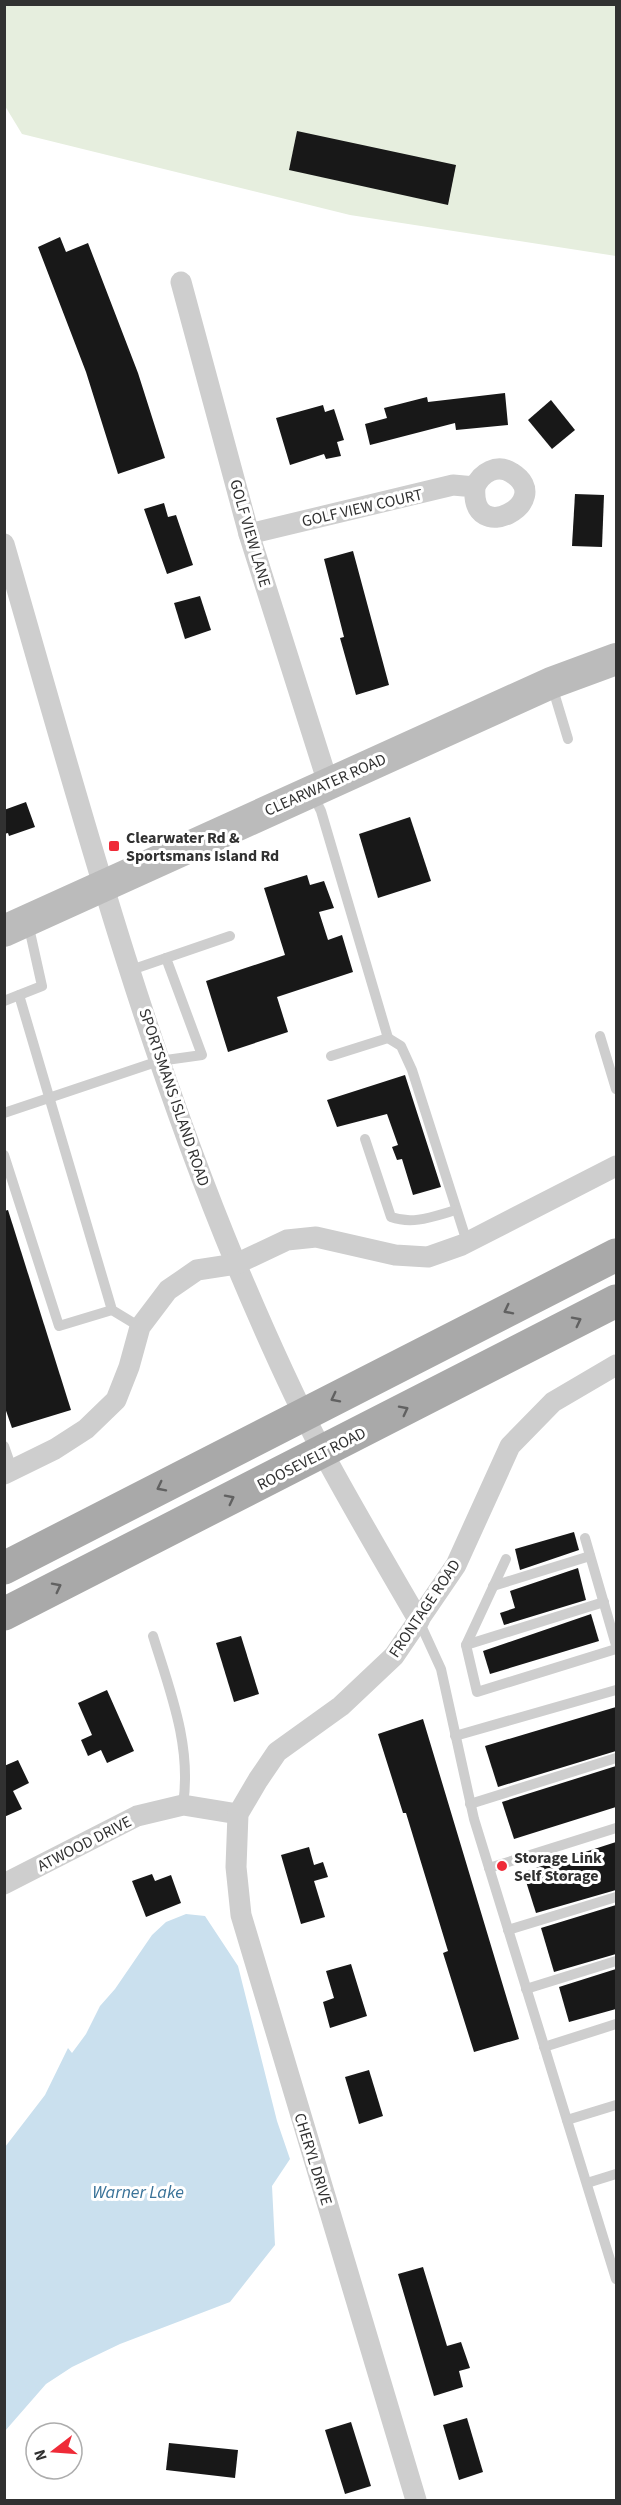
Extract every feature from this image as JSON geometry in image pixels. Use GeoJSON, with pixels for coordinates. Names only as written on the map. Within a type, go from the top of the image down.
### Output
{"type":"FeatureCollection","features":[{"type":"Feature","properties":{"kind":"main road"},"geometry":{"type":"LineString","coordinates":[[4,1568],[616,1255]]}},
{"type":"Feature","properties":{"kind":"main road","name":"ROOSEVELT ROAD"},"geometry":{"type":"LineString","coordinates":[[4,1614],[616,1301]]}},
{"type":"Feature","properties":{"kind":"street","name":"GOLF VIEW LANE"},"geometry":{"type":"LineString","coordinates":[[181,282],[319,787]]}},
{"type":"Feature","properties":{"kind":"street","name":"GOLF VIEW COURT"},"geometry":{"type":"LineString","coordinates":[[249,534],[453,485],[475,487]]}},
{"type":"Feature","properties":{"kind":"street","name":"SPORTSMANS ISLAND ROAD"},"geometry":{"type":"LineString","coordinates":[[4,544],[103,886],[159,1061],[236,1264],[323,1452],[419,1621]]}},
{"type":"Feature","properties":{"kind":"street","name":"CLEARWATER ROAD"},"geometry":{"type":"LineString","coordinates":[[16,926],[551,683],[616,659]]}},
{"type":"Feature","properties":{"kind":"street"},"geometry":{"type":"LineString","coordinates":[[8,1472],[55,1449],[86,1429],[116,1400],[129,1367],[140,1327],[168,1290],[197,1270],[236,1264],[287,1240],[316,1237],[395,1255],[428,1257],[467,1242],[616,1166]]}},
{"type":"Feature","properties":{"kind":"street","name":"FRONTAGE ROAD"},"geometry":{"type":"LineString","coordinates":[[238,1814],[277,1752],[341,1707],[394,1656],[456,1565],[510,1446],[553,1402],[616,1365]]}},
{"type":"Feature","properties":{"kind":"street","name":"ATWOOD DRIVE"},"geometry":{"type":"LineString","coordinates":[[4,1884],[137,1816],[183,1805],[238,1814]]}},
{"type":"Feature","properties":{"kind":"street","name":"CHERYL DRIVE"},"geometry":{"type":"LineString","coordinates":[[238,1814],[236,1867],[241,1915],[416,2500]]}},
{"type":"Feature","properties":{"kind":"lane"},"geometry":{"type":"LineString","coordinates":[[551,683],[568,739]]}},
{"type":"Feature","properties":{"kind":"lane"},"geometry":{"type":"LineString","coordinates":[[319,787],[321,811],[388,1038],[401,1046],[412,1070],[467,1242]]}},
{"type":"Feature","properties":{"kind":"lane"},"geometry":{"type":"LineString","coordinates":[[4,1000],[42,986],[16,926]]}},
{"type":"Feature","properties":{"kind":"lane"},"geometry":{"type":"LineString","coordinates":[[131,970],[231,936]]}},
{"type":"Feature","properties":{"kind":"lane"},"geometry":{"type":"LineString","coordinates":[[4,1113],[159,1061],[202,1055],[166,958]]}},
{"type":"Feature","properties":{"kind":"lane"},"geometry":{"type":"LineString","coordinates":[[19,995],[112,1310],[140,1327]]}},
{"type":"Feature","properties":{"kind":"lane"},"geometry":{"type":"LineString","coordinates":[[600,1036],[616,1089]]}},
{"type":"Feature","properties":{"kind":"lane"},"geometry":{"type":"LineString","coordinates":[[331,1056],[388,1038]]}},
{"type":"Feature","properties":{"kind":"lane"},"geometry":{"type":"LineString","coordinates":[[365,1139],[391,1217],[402,1221],[420,1221],[456,1210]]}},
{"type":"Feature","properties":{"kind":"lane"},"geometry":{"type":"LineString","coordinates":[[4,1155],[59,1326],[112,1310]]}},
{"type":"Feature","properties":{"kind":"lane"},"geometry":{"type":"LineString","coordinates":[[4,1446],[8,1472]]}},
{"type":"Feature","properties":{"kind":"lane"},"geometry":{"type":"LineString","coordinates":[[506,1559],[466,1645],[477,1692],[616,1647],[585,1538]]}},
{"type":"Feature","properties":{"kind":"lane"},"geometry":{"type":"LineString","coordinates":[[493,1586],[590,1556]]}},
{"type":"Feature","properties":{"kind":"lane"},"geometry":{"type":"LineString","coordinates":[[466,1645],[604,1602]]}},
{"type":"Feature","properties":{"kind":"lane"},"geometry":{"type":"LineString","coordinates":[[419,1621],[441,1669],[470,1804],[587,2183],[611,2243],[616,2279]]}},
{"type":"Feature","properties":{"kind":"lane"},"geometry":{"type":"LineString","coordinates":[[153,1636],[178,1716],[184,1750],[186,1782],[183,1805]]}},
{"type":"Feature","properties":{"kind":"lane"},"geometry":{"type":"LineString","coordinates":[[455,1736],[616,1690]]}},
{"type":"Feature","properties":{"kind":"lane"},"geometry":{"type":"LineString","coordinates":[[470,1804],[616,1758]]}},
{"type":"Feature","properties":{"kind":"lane"},"geometry":{"type":"LineString","coordinates":[[489,1868],[616,1828]]}},
{"type":"Feature","properties":{"kind":"lane"},"geometry":{"type":"LineString","coordinates":[[508,1930],[616,1897]]}},
{"type":"Feature","properties":{"kind":"lane"},"geometry":{"type":"LineString","coordinates":[[526,1989],[616,1961]]}},
{"type":"Feature","properties":{"kind":"lane"},"geometry":{"type":"LineString","coordinates":[[544,2047],[616,2024]]}},
{"type":"Feature","properties":{"kind":"lane"},"geometry":{"type":"LineString","coordinates":[[567,2120],[616,2105]]}},
{"type":"Feature","properties":{"kind":"lane"},"geometry":{"type":"LineString","coordinates":[[587,2183],[616,2174]]}},
{"type":"Feature","properties":{"kind":"green space"},"geometry":{"type":"Polygon","coordinates":[[[5,5],[616,5],[616,256],[350,215],[22,134],[5,106],[5,5]]]}},
{"type":"Feature","properties":{"kind":"water","name":"Warner Lake"},"geometry":{"type":"Polygon","coordinates":[[[186,1914],[205,1916],[238,1966],[277,2121],[290,2159],[272,2186],[275,2245],[230,2302],[120,2344],[72,2367],[46,2384],[5,2431],[5,2147],[45,2095],[68,2048],[72,2053],[86,2034],[100,2006],[115,1989],[152,1935],[166,1922],[186,1914]]]}},
{"type":"Feature","properties":{"kind":"building"},"geometry":{"type":"Polygon","coordinates":[[[297,131],[456,165],[448,205],[289,170],[297,131]]]}},
{"type":"Feature","properties":{"kind":"building"},"geometry":{"type":"Polygon","coordinates":[[[60,237],[66,252],[88,243],[138,373],[165,458],[118,474],[86,372],[38,247],[60,237]]]}},
{"type":"Feature","properties":{"kind":"building"},"geometry":{"type":"Polygon","coordinates":[[[505,393],[508,425],[456,430],[455,423],[370,445],[365,424],[387,418],[384,408],[427,397],[428,402],[505,393]]]}},
{"type":"Feature","properties":{"kind":"building"},"geometry":{"type":"Polygon","coordinates":[[[551,400],[575,430],[552,449],[528,420],[551,400]]]}},
{"type":"Feature","properties":{"kind":"building"},"geometry":{"type":"Polygon","coordinates":[[[323,405],[325,412],[334,409],[344,440],[337,442],[341,456],[326,459],[324,454],[290,465],[276,418],[323,405]]]}},
{"type":"Feature","properties":{"kind":"building"},"geometry":{"type":"Polygon","coordinates":[[[575,494],[604,495],[602,547],[572,546],[575,494]]]}},
{"type":"Feature","properties":{"kind":"building"},"geometry":{"type":"Polygon","coordinates":[[[164,503],[168,517],[176,515],[193,565],[167,574],[144,509],[164,503]]]}},
{"type":"Feature","properties":{"kind":"building"},"geometry":{"type":"Polygon","coordinates":[[[353,551],[389,685],[356,695],[340,638],[344,637],[324,559],[353,551]]]}},
{"type":"Feature","properties":{"kind":"building"},"geometry":{"type":"Polygon","coordinates":[[[200,596],[211,630],[185,639],[174,603],[200,596]]]}},
{"type":"Feature","properties":{"kind":"building"},"geometry":{"type":"Polygon","coordinates":[[[26,802],[35,827],[9,836],[8,833],[4,834],[4,810],[26,802]]]}},
{"type":"Feature","properties":{"kind":"building"},"geometry":{"type":"Polygon","coordinates":[[[410,817],[431,881],[378,898],[359,834],[410,817]]]}},
{"type":"Feature","properties":{"kind":"building"},"geometry":{"type":"Polygon","coordinates":[[[307,875],[310,885],[324,881],[334,908],[319,912],[328,940],[342,935],[353,972],[277,997],[288,1032],[228,1052],[206,981],[285,955],[264,888],[307,875]]]}},
{"type":"Feature","properties":{"kind":"building"},"geometry":{"type":"Polygon","coordinates":[[[405,1075],[441,1187],[413,1195],[402,1159],[397,1160],[392,1147],[398,1145],[387,1114],[337,1127],[327,1100],[405,1075]]]}},
{"type":"Feature","properties":{"kind":"building"},"geometry":{"type":"Polygon","coordinates":[[[8,1210],[71,1410],[12,1428],[4,1405],[4,1211],[8,1210]]]}},
{"type":"Feature","properties":{"kind":"building"},"geometry":{"type":"Polygon","coordinates":[[[574,1532],[579,1550],[520,1570],[515,1549],[574,1532]]]}},
{"type":"Feature","properties":{"kind":"building"},"geometry":{"type":"Polygon","coordinates":[[[578,1568],[586,1600],[504,1625],[500,1613],[515,1608],[510,1591],[578,1568]]]}},
{"type":"Feature","properties":{"kind":"building"},"geometry":{"type":"Polygon","coordinates":[[[591,1614],[599,1641],[490,1674],[483,1651],[591,1614]]]}},
{"type":"Feature","properties":{"kind":"building"},"geometry":{"type":"Polygon","coordinates":[[[241,1636],[259,1694],[234,1702],[216,1643],[241,1636]]]}},
{"type":"Feature","properties":{"kind":"building"},"geometry":{"type":"Polygon","coordinates":[[[107,1690],[134,1751],[107,1763],[101,1750],[88,1756],[81,1740],[92,1735],[78,1703],[107,1690]]]}},
{"type":"Feature","properties":{"kind":"building"},"geometry":{"type":"Polygon","coordinates":[[[616,1707],[616,1751],[498,1787],[485,1746],[616,1707]]]}},
{"type":"Feature","properties":{"kind":"building"},"geometry":{"type":"Polygon","coordinates":[[[423,1719],[519,2039],[474,2052],[443,1953],[448,1951],[406,1813],[403,1813],[378,1734],[423,1719]]]}},
{"type":"Feature","properties":{"kind":"building"},"geometry":{"type":"Polygon","coordinates":[[[18,1760],[29,1783],[13,1791],[22,1809],[4,1817],[4,1766],[18,1760]]]}},
{"type":"Feature","properties":{"kind":"building"},"geometry":{"type":"Polygon","coordinates":[[[616,1766],[616,1807],[514,1839],[502,1802],[616,1766]]]}},
{"type":"Feature","properties":{"kind":"building"},"geometry":{"type":"Polygon","coordinates":[[[616,1842],[616,1890],[536,1913],[523,1872],[616,1842]]]}},
{"type":"Feature","properties":{"kind":"building"},"geometry":{"type":"Polygon","coordinates":[[[309,1847],[314,1865],[323,1862],[328,1877],[314,1881],[325,1917],[301,1924],[281,1855],[309,1847]]]}},
{"type":"Feature","properties":{"kind":"building"},"geometry":{"type":"Polygon","coordinates":[[[152,1874],[155,1881],[171,1875],[181,1903],[146,1917],[132,1881],[152,1874]]]}},
{"type":"Feature","properties":{"kind":"building"},"geometry":{"type":"Polygon","coordinates":[[[616,1905],[616,1954],[554,1972],[541,1928],[616,1905]]]}},
{"type":"Feature","properties":{"kind":"building"},"geometry":{"type":"Polygon","coordinates":[[[351,1964],[367,2016],[330,2028],[323,2002],[334,1998],[326,1971],[351,1964]]]}},
{"type":"Feature","properties":{"kind":"building"},"geometry":{"type":"Polygon","coordinates":[[[616,1969],[616,2009],[569,2022],[559,1987],[616,1969]]]}},
{"type":"Feature","properties":{"kind":"building"},"geometry":{"type":"Polygon","coordinates":[[[369,2070],[383,2116],[359,2124],[345,2077],[369,2070]]]}},
{"type":"Feature","properties":{"kind":"building"},"geometry":{"type":"Polygon","coordinates":[[[423,2267],[447,2346],[461,2342],[470,2368],[459,2371],[463,2387],[434,2396],[398,2274],[423,2267]]]}},
{"type":"Feature","properties":{"kind":"building"},"geometry":{"type":"Polygon","coordinates":[[[467,2418],[483,2472],[459,2480],[443,2425],[467,2418]]]}},
{"type":"Feature","properties":{"kind":"building"},"geometry":{"type":"Polygon","coordinates":[[[351,2422],[371,2486],[345,2494],[325,2430],[351,2422]]]}},
{"type":"Feature","properties":{"kind":"building"},"geometry":{"type":"Polygon","coordinates":[[[169,2443],[238,2450],[235,2478],[166,2470],[169,2443]]]}},
{"type":"Feature","properties":{"kind":"place","name":"Clearwater Rd & Sportsmans Island Rd"},"geometry":{"type":"Point","coordinates":[114,846]}},
{"type":"Feature","properties":{"kind":"place","name":"Storage Link Self Storage"},"geometry":{"type":"Point","coordinates":[502,1866]}}]}
